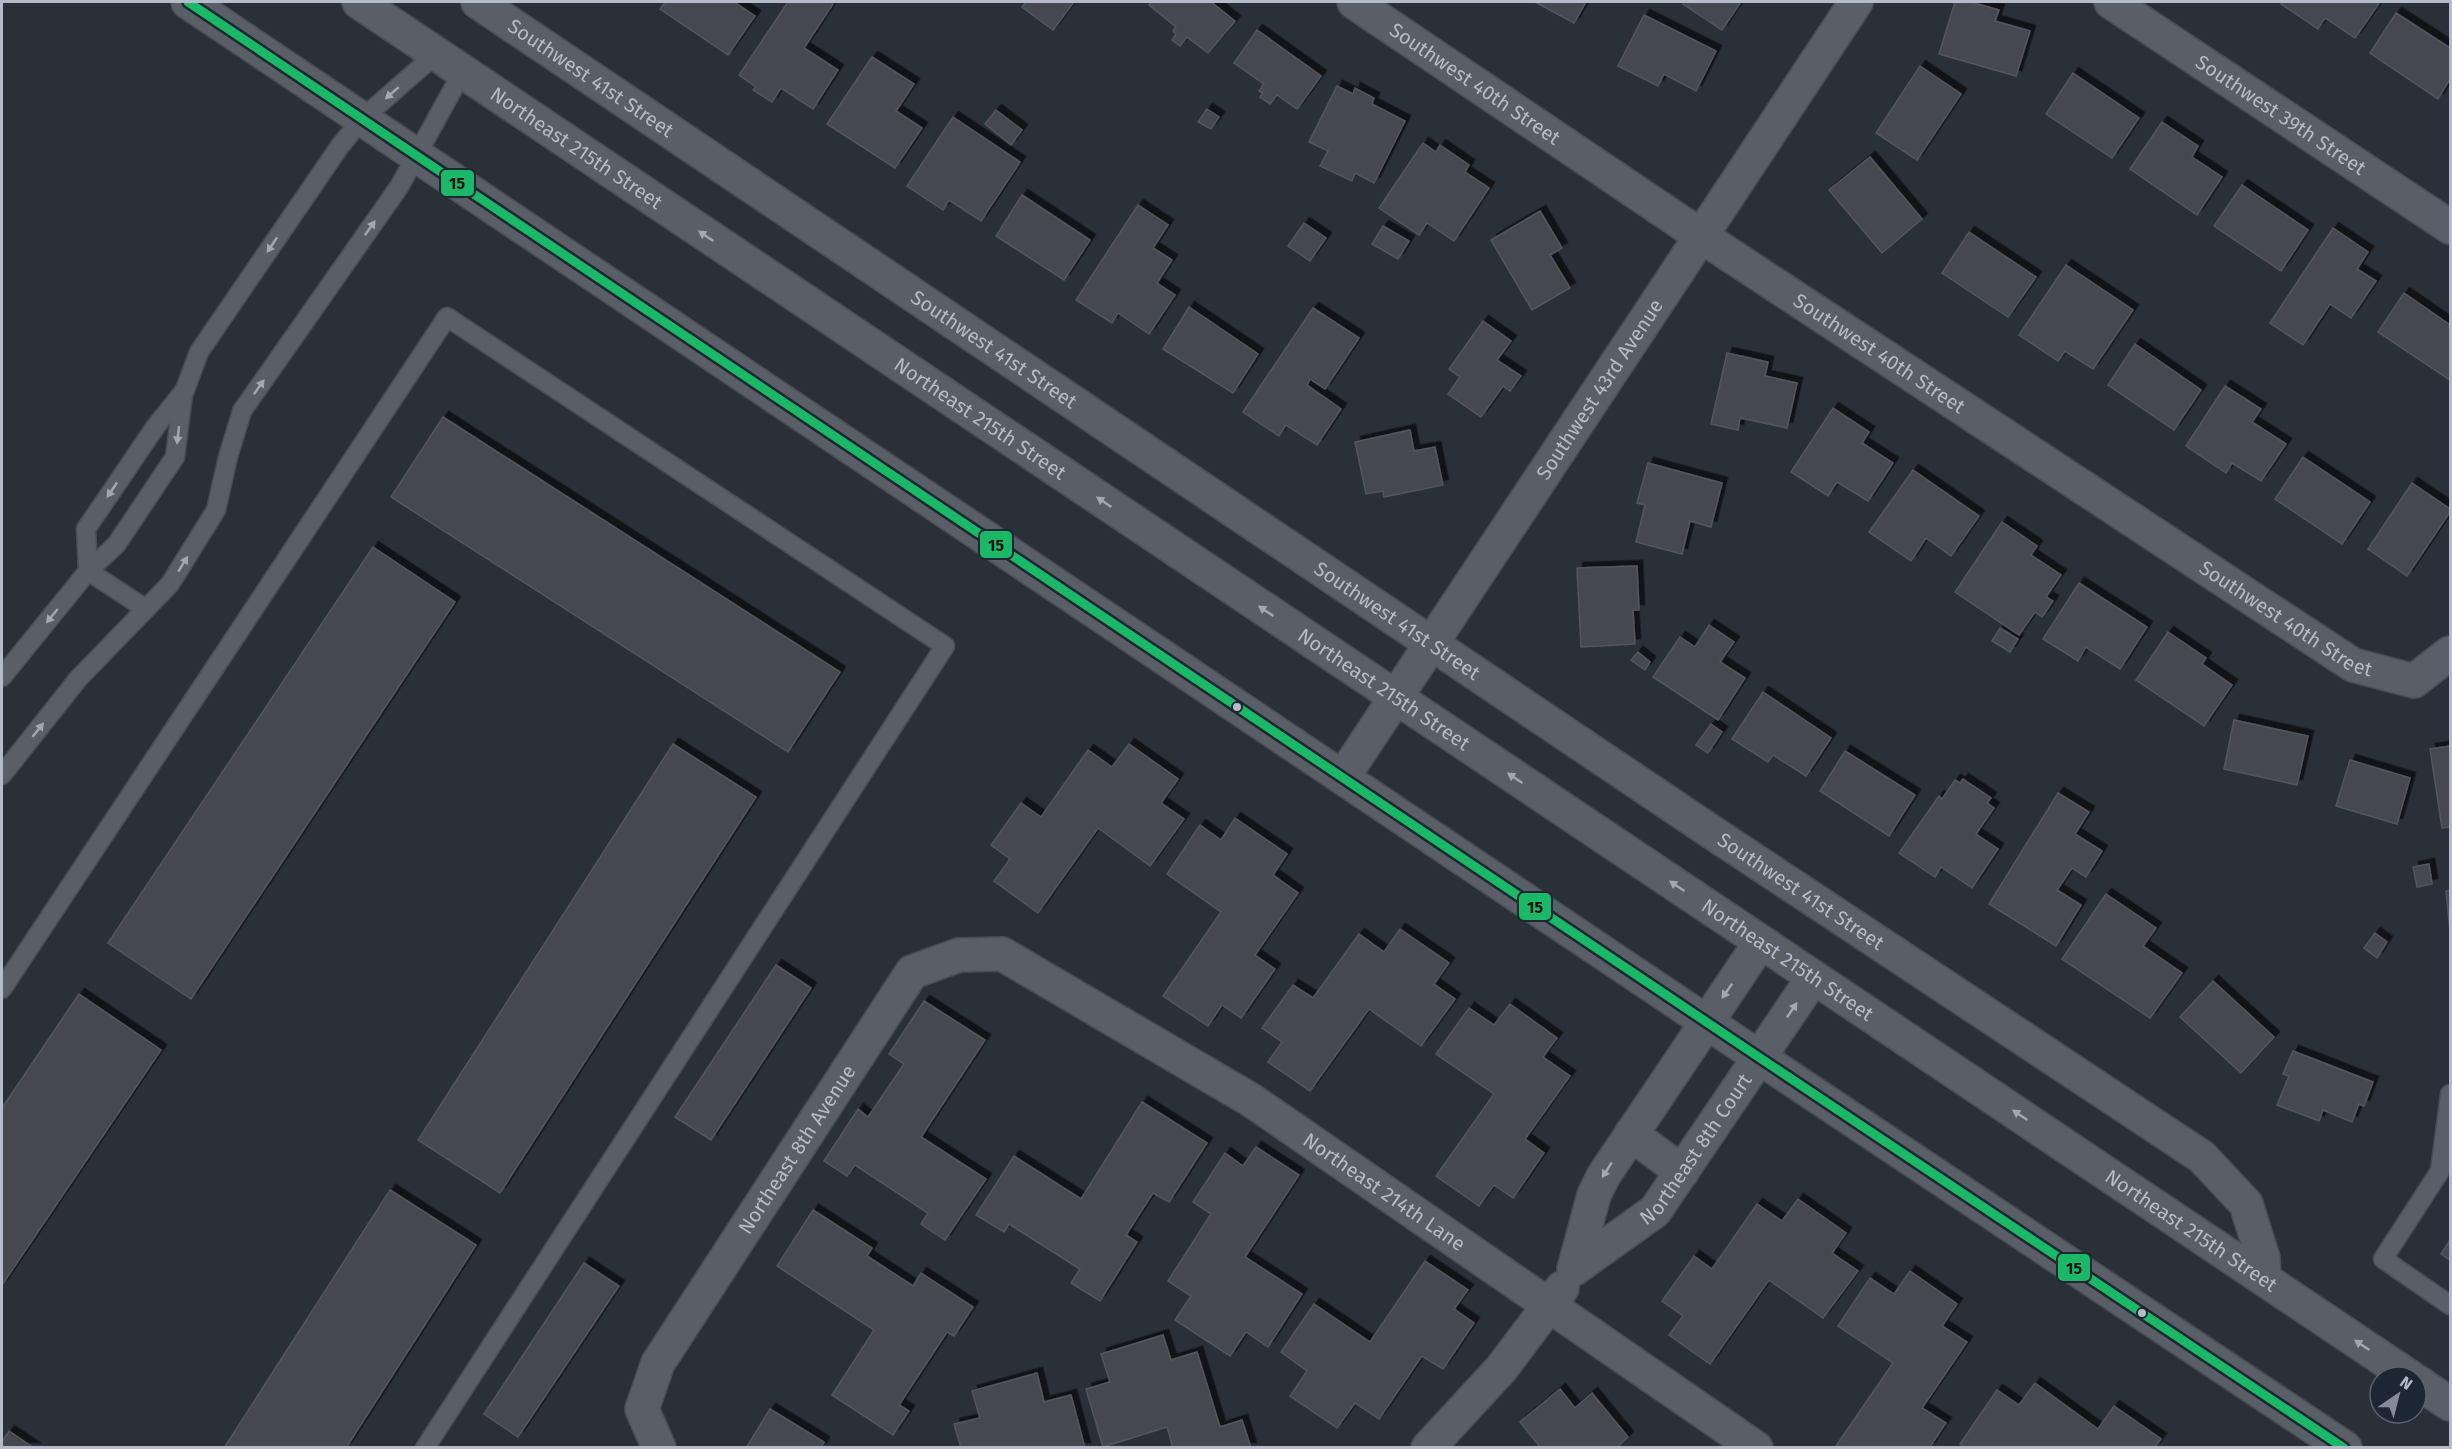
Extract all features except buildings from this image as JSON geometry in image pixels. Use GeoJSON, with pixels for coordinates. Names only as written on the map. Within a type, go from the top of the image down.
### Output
{"type":"FeatureCollection","features":[{"type":"Feature","properties":{"kind":"street"},"geometry":{"type":"LineString","coordinates":[[188,2],[1760,1059],[2345,1448]]}},
{"type":"Feature","properties":{"kind":"street","name":"Northeast 215th Street"},"geometry":{"type":"LineString","coordinates":[[358,2],[2392,1365]]}},
{"type":"Feature","properties":{"kind":"street","name":"Southwest 41st Street"},"geometry":{"type":"LineString","coordinates":[[478,2],[2202,1157],[2246,1204],[2263,1258],[2264,1280]]}},
{"type":"Feature","properties":{"kind":"street","name":"Southwest 40th Street"},"geometry":{"type":"LineString","coordinates":[[1354,2],[1701,236],[2353,665],[2414,681],[2451,653]]}},
{"type":"Feature","properties":{"kind":"street","name":"Southwest 43rd Avenue"},"geometry":{"type":"LineString","coordinates":[[1343,777],[1856,2]]}},
{"type":"Feature","properties":{"kind":"street","name":"Southwest 39th Street"},"geometry":{"type":"LineString","coordinates":[[2111,2],[2451,227]]}},
{"type":"Feature","properties":{"kind":"street","name":"Northeast 8th Court"},"geometry":{"type":"LineString","coordinates":[[1428,1448],[1501,1369],[1574,1269],[1594,1195],[1604,1174],[1760,942]]}},
{"type":"Feature","properties":{"kind":"street","name":"Northeast 214th Lane"},"geometry":{"type":"LineString","coordinates":[[1002,954],[1251,1100],[1756,1448]]}},
{"type":"Feature","properties":{"kind":"street","name":"Northeast 8th Avenue"},"geometry":{"type":"LineString","coordinates":[[659,1448],[642,1409],[658,1363],[912,972],[959,955],[1002,954]]}},
{"type":"Feature","properties":{"kind":"street","name":"Northeast 8th Court"},"geometry":{"type":"LineString","coordinates":[[1574,1269],[1654,1211],[1760,1059],[1813,978]]}},
{"type":"Feature","properties":{"kind":"street"},"geometry":{"type":"LineString","coordinates":[[1631,1134],[1682,1172]]}},
{"type":"Feature","properties":{"kind":"street"},"geometry":{"type":"LineString","coordinates":[[2428,1389],[2451,1404]]}},
{"type":"Feature","properties":{"kind":"lane"},"geometry":{"type":"LineString","coordinates":[[2,678],[88,571],[116,545],[175,457],[184,391],[199,352],[340,146],[363,118],[449,63]]}},
{"type":"Feature","properties":{"kind":"lane"},"geometry":{"type":"LineString","coordinates":[[2,775],[78,679],[170,584],[216,510],[242,411],[418,156],[449,63]]}},
{"type":"Feature","properties":{"kind":"lane"},"geometry":{"type":"LineString","coordinates":[[2,989],[447,317],[945,646],[424,1448]]}},
{"type":"Feature","properties":{"kind":"lane"},"geometry":{"type":"LineString","coordinates":[[88,571],[86,529],[156,426],[184,391]]}},
{"type":"Feature","properties":{"kind":"lane"},"geometry":{"type":"LineString","coordinates":[[88,571],[146,609]]}},
{"type":"Feature","properties":{"kind":"lane"},"geometry":{"type":"LineString","coordinates":[[2451,1094],[2440,1170],[2383,1259],[2451,1305]]}},
{"type":"Feature","properties":{"kind":"transit line","name":"15"},"geometry":{"type":"LineString","coordinates":[[188,2],[2344,1448]]}}]}
